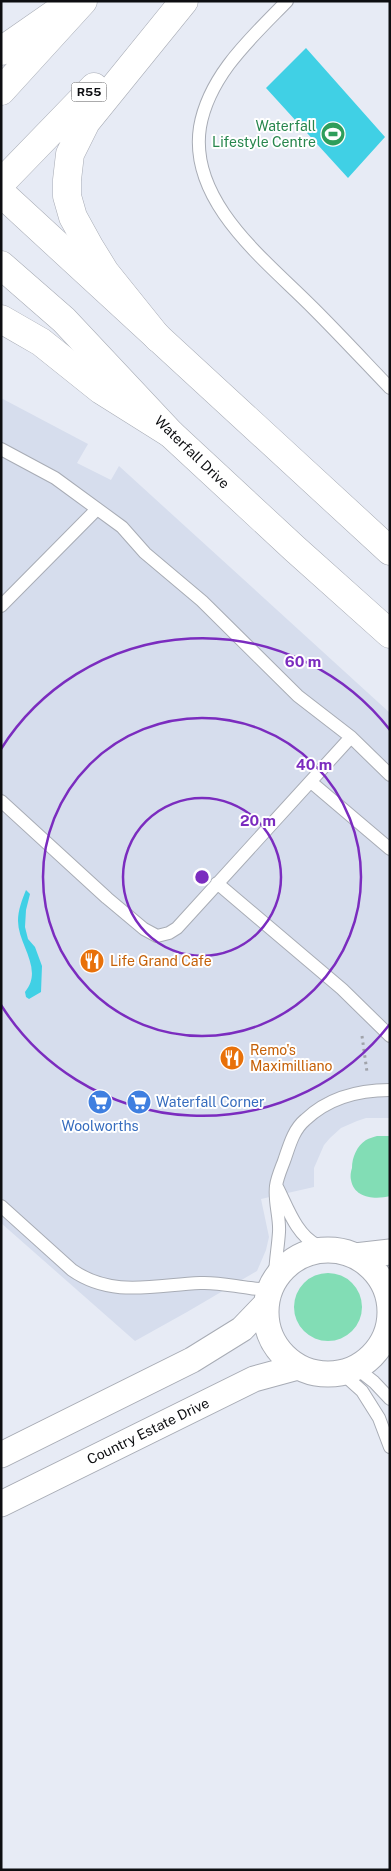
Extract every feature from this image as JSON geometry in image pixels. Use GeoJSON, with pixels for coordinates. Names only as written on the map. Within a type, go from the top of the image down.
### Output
{"type":"FeatureCollection","features":[{"type":"Feature","properties":{"kind":"main road"},"geometry":{"type":"LineString","coordinates":[[1,51],[72,1]]}},
{"type":"Feature","properties":{"kind":"main road"},"geometry":{"type":"LineString","coordinates":[[1,91],[83,1]]}},
{"type":"Feature","properties":{"kind":"main road","name":"R55"},"geometry":{"type":"LineString","coordinates":[[1,183],[176,1]]}},
{"type":"Feature","properties":{"kind":"main road"},"geometry":{"type":"LineString","coordinates":[[158,338],[105,272],[89,246],[73,217],[67,196],[66,180],[70,154],[86,122],[184,1]]}},
{"type":"Feature","properties":{"kind":"main road"},"geometry":{"type":"LineString","coordinates":[[1,192],[390,552]]}},
{"type":"Feature","properties":{"kind":"main road","name":"Waterfall Drive"},"geometry":{"type":"LineString","coordinates":[[1,265],[64,320],[171,434],[390,634]]}},
{"type":"Feature","properties":{"kind":"main road"},"geometry":{"type":"LineString","coordinates":[[1,320],[41,342],[100,390],[171,434]]}},
{"type":"Feature","properties":{"kind":"street"},"geometry":{"type":"LineString","coordinates":[[1,1455],[192,1360],[242,1329],[286,1266],[299,1256],[315,1250],[332,1249],[355,1256],[372,1268],[384,1284],[390,1303],[389,1329],[374,1354],[362,1364],[331,1374],[314,1373],[298,1366],[284,1356],[272,1340],[267,1322],[270,1291]]}},
{"type":"Feature","properties":{"kind":"street"},"geometry":{"type":"LineString","coordinates":[[355,1256],[390,1252]]}},
{"type":"Feature","properties":{"kind":"street","name":"Country Estate Drive"},"geometry":{"type":"LineString","coordinates":[[1,1504],[254,1379],[298,1366]]}},
{"type":"Feature","properties":{"kind":"lane"},"geometry":{"type":"LineString","coordinates":[[287,1],[248,42],[218,80],[200,126],[199,145],[205,174],[210,189],[232,226],[390,388]]}},
{"type":"Feature","properties":{"kind":"lane"},"geometry":{"type":"LineString","coordinates":[[1,449],[55,478],[122,528],[145,553],[202,601],[298,696],[351,737],[390,775]]}},
{"type":"Feature","properties":{"kind":"lane"},"geometry":{"type":"LineString","coordinates":[[1,606],[97,509]]}},
{"type":"Feature","properties":{"kind":"lane"},"geometry":{"type":"LineString","coordinates":[[1,801],[107,898],[144,929],[157,936],[169,933],[177,928],[351,737]]}},
{"type":"Feature","properties":{"kind":"lane"},"geometry":{"type":"LineString","coordinates":[[311,782],[390,849]]}},
{"type":"Feature","properties":{"kind":"lane"},"geometry":{"type":"LineString","coordinates":[[217,884],[342,989],[390,1036]]}},
{"type":"Feature","properties":{"kind":"lane"},"geometry":{"type":"LineString","coordinates":[[1,1206],[84,1279],[115,1288],[201,1283],[232,1284],[270,1291],[279,1231],[276,1185],[291,1139],[304,1120],[326,1104],[344,1096],[370,1090],[390,1090]]}},
{"type":"Feature","properties":{"kind":"lane"},"geometry":{"type":"LineString","coordinates":[[276,1185],[303,1234],[316,1245],[332,1249]]}},
{"type":"Feature","properties":{"kind":"lane"},"geometry":{"type":"LineString","coordinates":[[348,1370],[374,1382],[390,1399]]}},
{"type":"Feature","properties":{"kind":"lane"},"geometry":{"type":"LineString","coordinates":[[348,1370],[380,1418],[390,1447]]}},
{"type":"Feature","properties":{"kind":"path"},"geometry":{"type":"LineString","coordinates":[[361,1030],[370,1090]]}},
{"type":"Feature","properties":{"kind":"shaded area","name":"Waterfall Corner"},"geometry":{"type":"Polygon","coordinates":[[[1,398],[88,444],[77,463],[111,480],[119,466],[390,713],[390,1118],[366,1118],[341,1128],[324,1145],[314,1168],[314,1187],[261,1199],[269,1237],[257,1271],[135,1341],[1,1223],[1,398]]]}},
{"type":"Feature","properties":{"kind":"green space"},"geometry":{"type":"Polygon","coordinates":[[[377,1136],[390,1136],[390,1196],[378,1198],[366,1196],[356,1191],[351,1180],[353,1160],[356,1152],[363,1142],[377,1136]]]}},
{"type":"Feature","properties":{"kind":"green space"},"geometry":{"type":"Polygon","coordinates":[[[328,1273],[341,1276],[352,1283],[359,1294],[362,1307],[359,1320],[352,1331],[341,1338],[328,1341],[315,1338],[304,1331],[297,1320],[294,1307],[297,1294],[304,1283],[315,1276],[328,1273]]]}},
{"type":"Feature","properties":{"kind":"water"},"geometry":{"type":"Polygon","coordinates":[[[306,48],[385,137],[348,178],[266,88],[306,48]]]}},
{"type":"Feature","properties":{"kind":"water"},"geometry":{"type":"Polygon","coordinates":[[[26,890],[30,894],[26,910],[25,927],[28,939],[35,947],[42,966],[41,992],[29,999],[26,997],[25,992],[32,975],[31,966],[19,930],[18,921],[19,909],[26,890]]]}},
{"type":"Feature","properties":{"kind":"place","name":"Waterfall Lifestyle Centre"},"geometry":{"type":"Point","coordinates":[333,134]}},
{"type":"Feature","properties":{"kind":"place","name":"Life Grand Cafe"},"geometry":{"type":"Point","coordinates":[92,961]}},
{"type":"Feature","properties":{"kind":"place","name":"Remo's Maximilliano"},"geometry":{"type":"Point","coordinates":[232,1058]}},
{"type":"Feature","properties":{"kind":"place","name":"Woolworths"},"geometry":{"type":"Point","coordinates":[100,1102]}},
{"type":"Feature","properties":{"kind":"place","name":"Waterfall Corner"},"geometry":{"type":"Point","coordinates":[139,1102]}}]}
